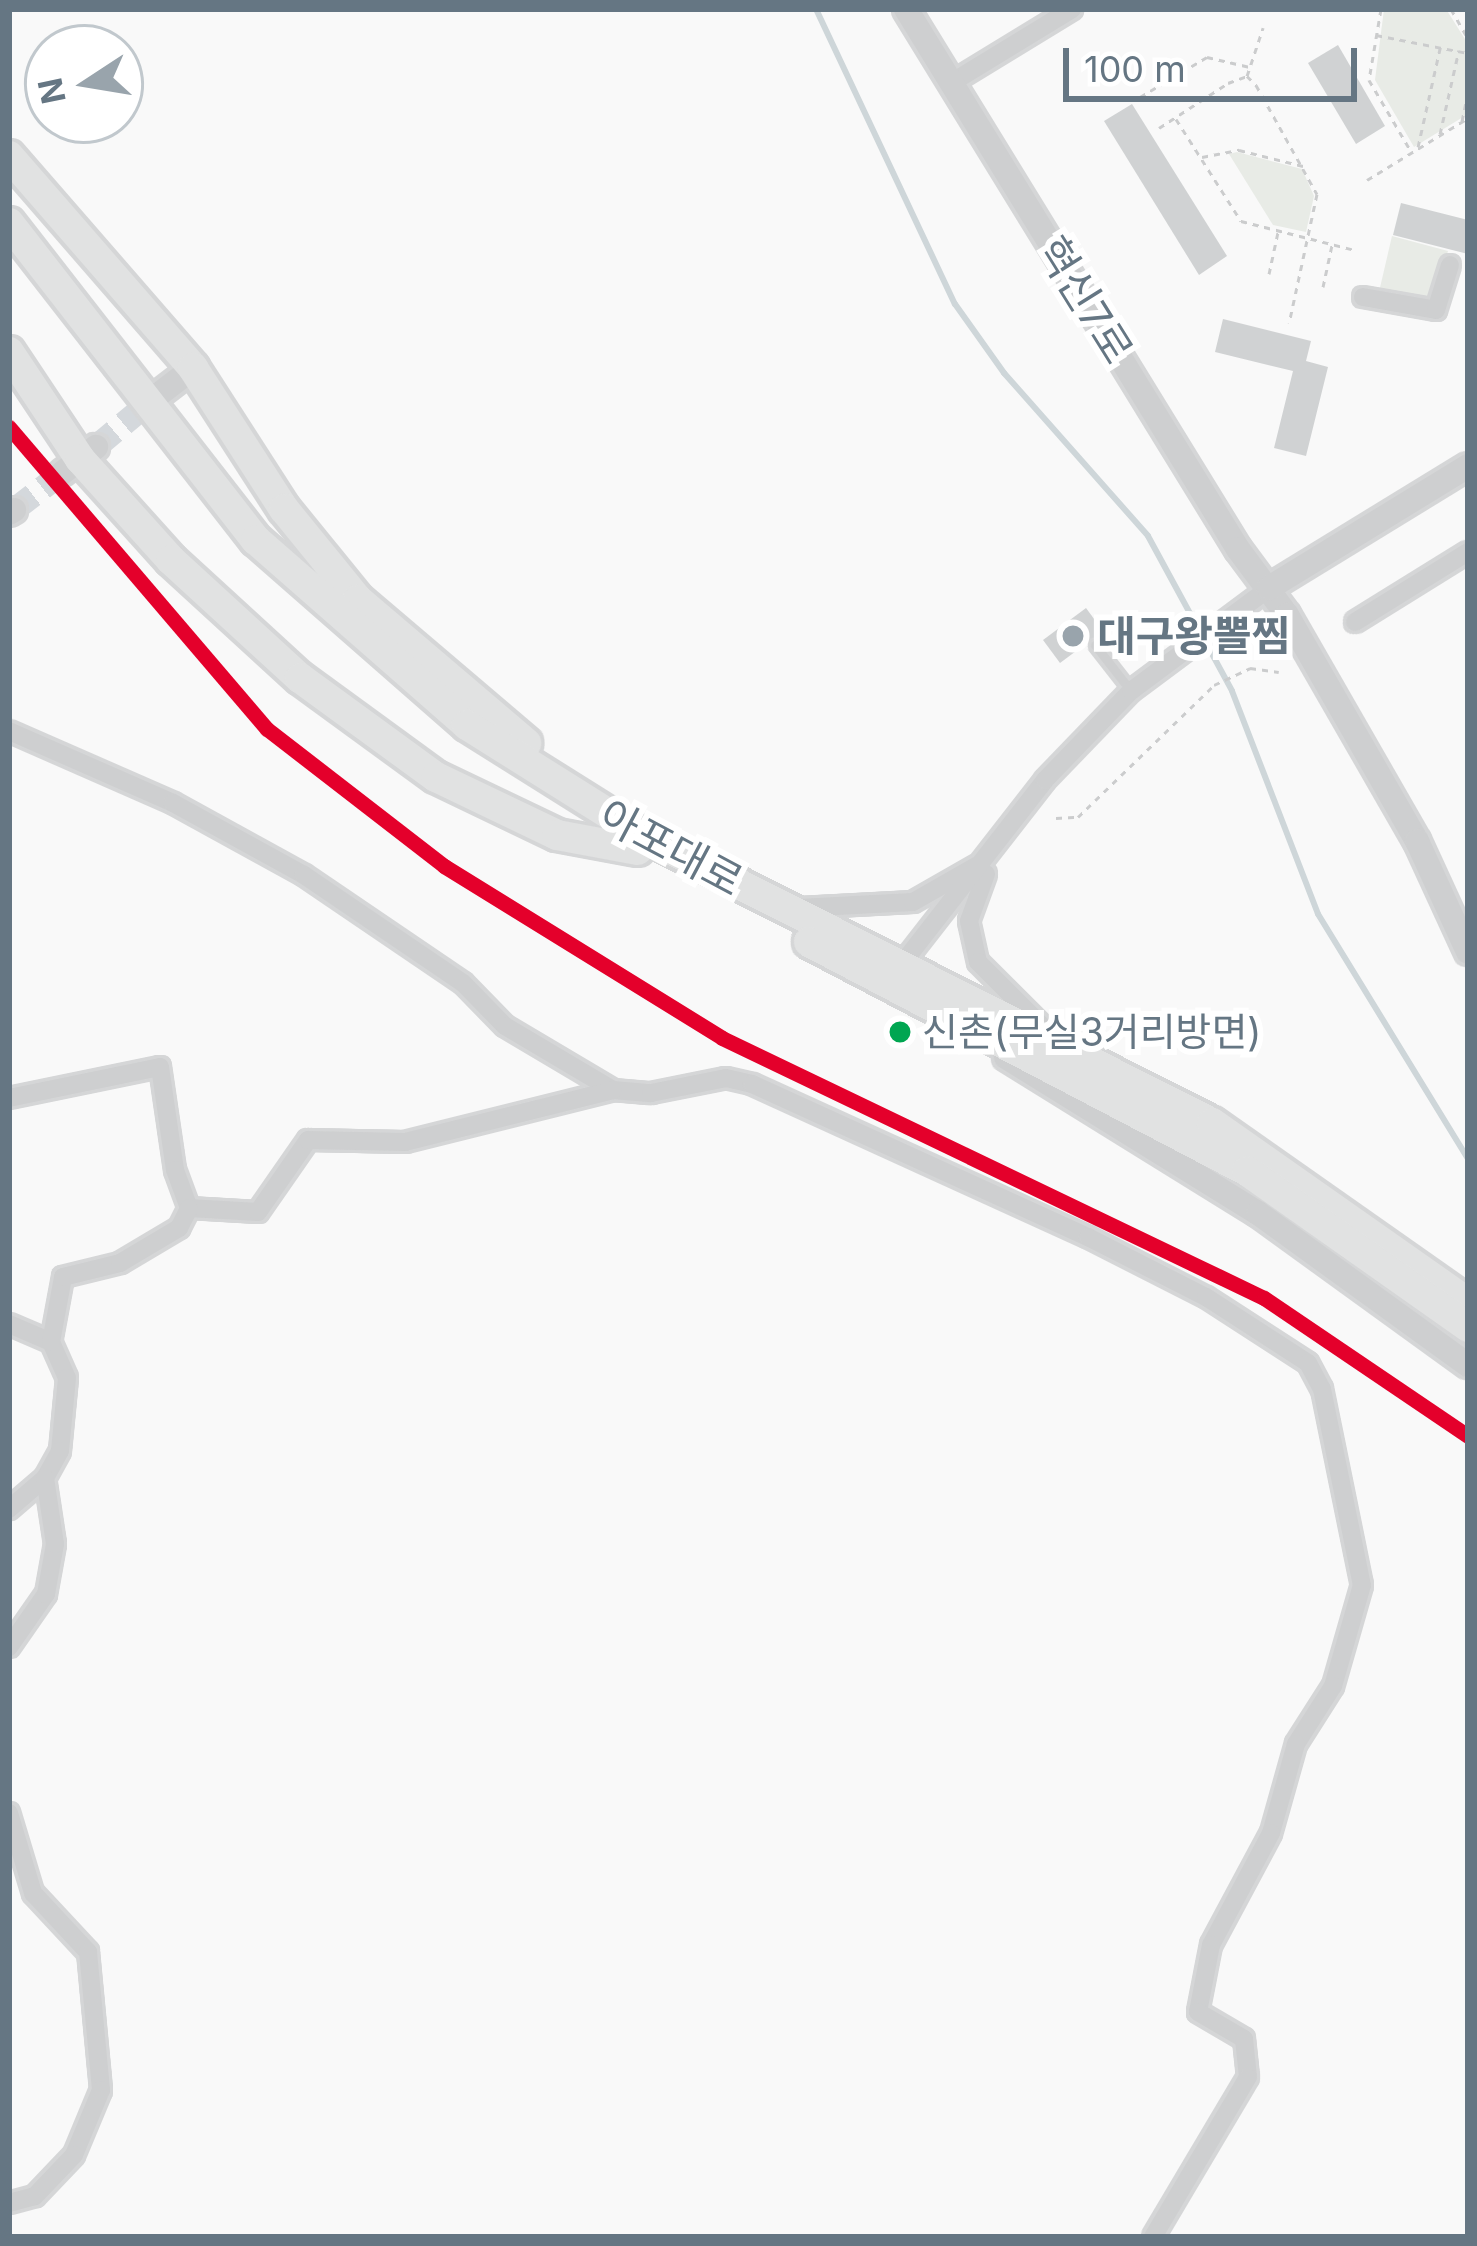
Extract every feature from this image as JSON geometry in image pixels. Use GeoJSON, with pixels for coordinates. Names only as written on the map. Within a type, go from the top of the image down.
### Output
{"type":"FeatureCollection","features":[{"type":"Feature","properties":{"kind":"main road"},"geometry":{"type":"LineString","coordinates":[[9,156],[193,368],[284,509],[358,600],[641,843]]}},
{"type":"Feature","properties":{"kind":"main road","name":"아포대로"},"geometry":{"type":"LineString","coordinates":[[9,223],[218,496],[310,593],[467,725],[641,843],[778,904],[951,1016],[1247,1171],[1463,1349]]}},
{"type":"Feature","properties":{"kind":"main road","name":"아포대로"},"geometry":{"type":"LineString","coordinates":[[9,258],[218,526],[276,587],[455,738],[641,843],[893,975],[1069,1048],[1291,1174],[1468,1303]]}},
{"type":"Feature","properties":{"kind":"main road"},"geometry":{"type":"LineString","coordinates":[[9,352],[79,460],[171,560],[300,678],[436,777],[557,835],[641,843]]}},
{"type":"Feature","properties":{"kind":"street","name":"혁신7로"},"geometry":{"type":"LineString","coordinates":[[906,9],[1268,588],[1417,842],[1468,952]]}},
{"type":"Feature","properties":{"kind":"street"},"geometry":{"type":"LineString","coordinates":[[951,83],[1072,9]]}},
{"type":"Feature","properties":{"kind":"street"},"geometry":{"type":"LineString","coordinates":[[1363,297],[1436,310],[1450,265]]}},
{"type":"Feature","properties":{"kind":"street"},"geometry":{"type":"LineString","coordinates":[[158,395],[193,368]]}},
{"type":"Feature","properties":{"kind":"street"},"geometry":{"type":"LineString","coordinates":[[893,975],[995,853],[1046,780],[1131,691],[1268,588],[1468,466]]}},
{"type":"Feature","properties":{"kind":"street"},"geometry":{"type":"LineString","coordinates":[[1355,622],[1468,552]]}},
{"type":"Feature","properties":{"kind":"street"},"geometry":{"type":"LineString","coordinates":[[9,731],[172,803],[304,875],[463,983],[505,1026],[613,1090]]}},
{"type":"Feature","properties":{"kind":"street"},"geometry":{"type":"LineString","coordinates":[[778,904],[842,911],[913,902],[995,853]]}},
{"type":"Feature","properties":{"kind":"street"},"geometry":{"type":"LineString","coordinates":[[995,853],[969,921],[978,962],[1069,1048]]}},
{"type":"Feature","properties":{"kind":"street"},"geometry":{"type":"LineString","coordinates":[[9,1097],[160,1066],[175,1170],[189,1208],[179,1228],[120,1263],[63,1277],[50,1342],[67,1378],[60,1451],[45,1478],[9,1509]]}},
{"type":"Feature","properties":{"kind":"street"},"geometry":{"type":"LineString","coordinates":[[189,1208],[258,1212],[308,1140],[346,1147],[405,1142],[613,1090],[651,1093],[726,1078],[752,1084],[1206,1297],[1316,1375],[1362,1585],[1333,1686],[1296,1744],[1271,1833],[1211,1945],[1198,2012],[1244,2039],[1248,2078],[1153,2237]]}},
{"type":"Feature","properties":{"kind":"street"},"geometry":{"type":"LineString","coordinates":[[1291,1174],[1468,1285]]}},
{"type":"Feature","properties":{"kind":"street"},"geometry":{"type":"LineString","coordinates":[[9,1324],[50,1342]]}},
{"type":"Feature","properties":{"kind":"street"},"geometry":{"type":"LineString","coordinates":[[9,1646],[46,1594],[56,1544],[45,1478]]}},
{"type":"Feature","properties":{"kind":"street"},"geometry":{"type":"LineString","coordinates":[[9,1813],[33,1893],[88,1952],[101,2090],[74,2155],[35,2196],[9,2203]]}},
{"type":"Feature","properties":{"kind":"lane"},"geometry":{"type":"LineString","coordinates":[[1095,645],[1131,691]]}},
{"type":"Feature","properties":{"kind":"path"},"geometry":{"type":"LineString","coordinates":[[1381,9],[1369,80],[1414,151]]}},
{"type":"Feature","properties":{"kind":"path"},"geometry":{"type":"LineString","coordinates":[[1450,9],[1468,38]]}},
{"type":"Feature","properties":{"kind":"path"},"geometry":{"type":"LineString","coordinates":[[1159,128],[1247,76],[1263,28]]}},
{"type":"Feature","properties":{"kind":"path"},"geometry":{"type":"LineString","coordinates":[[1376,35],[1468,52]]}},
{"type":"Feature","properties":{"kind":"path"},"geometry":{"type":"LineString","coordinates":[[1414,151],[1441,44]]}},
{"type":"Feature","properties":{"kind":"path"},"geometry":{"type":"LineString","coordinates":[[1440,136],[1459,48]]}},
{"type":"Feature","properties":{"kind":"path"},"geometry":{"type":"LineString","coordinates":[[1140,97],[1207,57],[1250,67]]}},
{"type":"Feature","properties":{"kind":"path"},"geometry":{"type":"LineString","coordinates":[[1247,76],[1317,194],[1289,323]]}},
{"type":"Feature","properties":{"kind":"path"},"geometry":{"type":"LineString","coordinates":[[1461,123],[1468,93]]}},
{"type":"Feature","properties":{"kind":"path"},"geometry":{"type":"LineString","coordinates":[[1175,117],[1241,221],[1355,250]]}},
{"type":"Feature","properties":{"kind":"path"},"geometry":{"type":"LineString","coordinates":[[1367,180],[1468,118]]}},
{"type":"Feature","properties":{"kind":"path"},"geometry":{"type":"LineString","coordinates":[[1200,158],[1238,150],[1303,166]]}},
{"type":"Feature","properties":{"kind":"path"},"geometry":{"type":"LineString","coordinates":[[1269,274],[1278,230]]}},
{"type":"Feature","properties":{"kind":"path"},"geometry":{"type":"LineString","coordinates":[[1323,287],[1332,244]]}},
{"type":"Feature","properties":{"kind":"path"},"geometry":{"type":"LineString","coordinates":[[1056,818],[1078,817],[1214,686],[1238,674],[1280,672]]}},
{"type":"Feature","properties":{"kind":"shaded area"},"geometry":{"type":"Polygon","coordinates":[[[1384,9],[1446,9],[1468,44],[1468,114],[1414,147],[1375,80],[1384,9]]]}},
{"type":"Feature","properties":{"kind":"shaded area"},"geometry":{"type":"Polygon","coordinates":[[[1229,154],[1302,169],[1314,196],[1306,232],[1273,225],[1229,154]]]}},
{"type":"Feature","properties":{"kind":"shaded area"},"geometry":{"type":"Polygon","coordinates":[[[1392,236],[1448,251],[1432,302],[1379,292],[1392,236]]]}},
{"type":"Feature","properties":{"kind":"building"},"geometry":{"type":"Polygon","coordinates":[[[1338,45],[1385,126],[1356,144],[1308,63],[1338,45]]]}},
{"type":"Feature","properties":{"kind":"building"},"geometry":{"type":"Polygon","coordinates":[[[1132,104],[1227,256],[1199,275],[1104,121],[1132,104]]]}},
{"type":"Feature","properties":{"kind":"building"},"geometry":{"type":"Polygon","coordinates":[[[1401,203],[1468,220],[1468,254],[1393,235],[1401,203]]]}},
{"type":"Feature","properties":{"kind":"building"},"geometry":{"type":"Polygon","coordinates":[[[1223,319],[1311,341],[1306,361],[1328,367],[1306,456],[1274,448],[1293,371],[1215,352],[1223,319]]]}},
{"type":"Feature","properties":{"kind":"building","name":"대구왕뽈찜"},"geometry":{"type":"Polygon","coordinates":[[[1086,608],[1103,631],[1060,663],[1043,640],[1086,608]]]}},
{"type":"Feature","properties":{"kind":"waterway"},"geometry":{"type":"LineString","coordinates":[[816,9],[955,304],[1004,373],[1148,536],[1232,691],[1318,914],[1468,1159]]}},
{"type":"Feature","properties":{"kind":"tunnel"},"geometry":{"type":"LineString","coordinates":[[96,447],[158,395]]}},
{"type":"Feature","properties":{"kind":"tunnel"},"geometry":{"type":"LineString","coordinates":[[14,510],[62,473]]}},
{"type":"Feature","properties":{"kind":"transit line"},"geometry":{"type":"LineString","coordinates":[[9,427],[267,729],[444,866],[722,1038],[1264,1298],[1468,1436]]}},
{"type":"Feature","properties":{"kind":"place","name":"대구왕뽈찜"},"geometry":{"type":"Point","coordinates":[1073,636]}},
{"type":"Feature","properties":{"kind":"place","name":"신촌(무실3거리방면)"},"geometry":{"type":"Point","coordinates":[900,1032]}}]}
